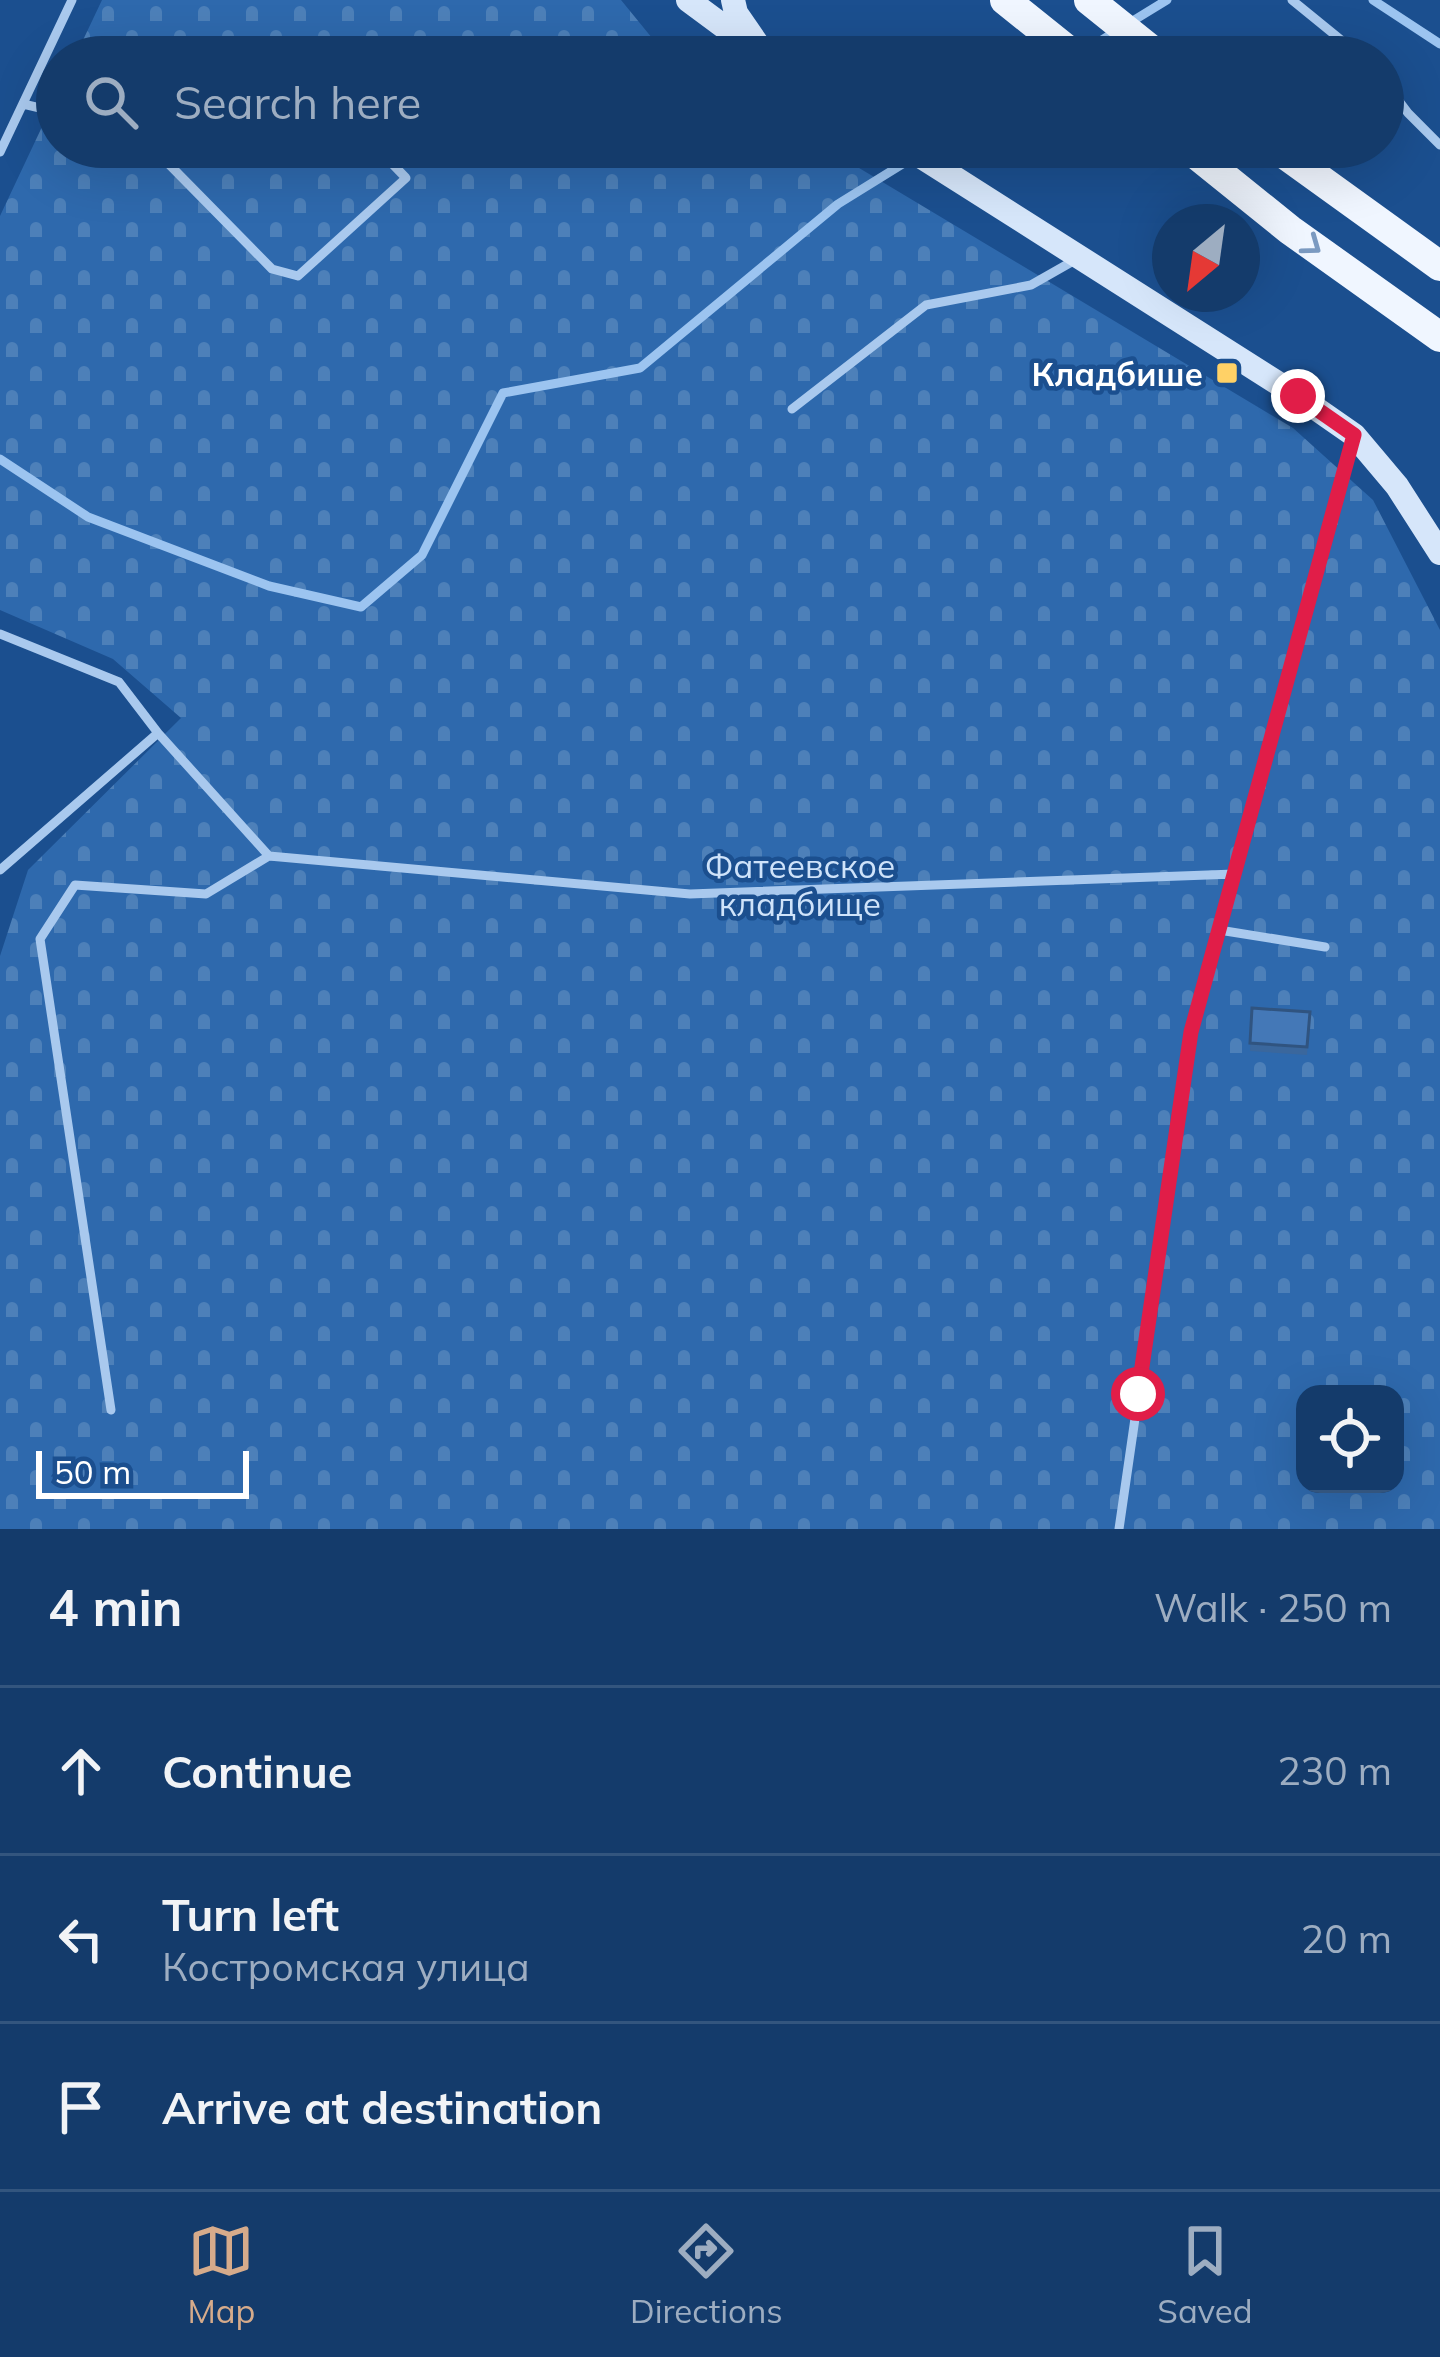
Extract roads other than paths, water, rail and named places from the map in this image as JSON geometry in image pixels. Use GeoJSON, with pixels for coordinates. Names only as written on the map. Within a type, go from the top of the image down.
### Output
{"type":"FeatureCollection","features":[{"type":"Feature","properties":{"kind":"main road"},"geometry":{"type":"LineString","coordinates":[[1005,0],[1050,36]]}},
{"type":"Feature","properties":{"kind":"main road"},"geometry":{"type":"LineString","coordinates":[[1090,0],[1134,36]]}},
{"type":"Feature","properties":{"kind":"main road"},"geometry":{"type":"LineString","coordinates":[[1213,168],[1440,338]]}},
{"type":"Feature","properties":{"kind":"main road"},"geometry":{"type":"LineString","coordinates":[[1304,168],[1440,266]]}},
{"type":"Feature","properties":{"kind":"street"},"geometry":{"type":"LineString","coordinates":[[688,0],[737,36]]}},
{"type":"Feature","properties":{"kind":"street"},"geometry":{"type":"LineString","coordinates":[[733,0],[751,36]]}},
{"type":"Feature","properties":{"kind":"street"},"geometry":{"type":"LineString","coordinates":[[939,168],[1354,435],[1396,486],[1440,553]]}},
{"type":"Feature","properties":{"kind":"lane"},"geometry":{"type":"LineString","coordinates":[[55,36],[72,0]]}},
{"type":"Feature","properties":{"kind":"lane"},"geometry":{"type":"LineString","coordinates":[[1292,0],[1336,36]]}},
{"type":"Feature","properties":{"kind":"lane"},"geometry":{"type":"LineString","coordinates":[[0,152],[36,75]]}},
{"type":"Feature","properties":{"kind":"lane"},"geometry":{"type":"LineString","coordinates":[[22,104],[36,107]]}},
{"type":"Feature","properties":{"kind":"lane"},"geometry":{"type":"LineString","coordinates":[[1404,108],[1440,145]]}},
{"type":"Feature","properties":{"kind":"lane"},"geometry":{"type":"LineString","coordinates":[[173,168],[272,269],[298,276],[406,178],[396,168]]}},
{"type":"Feature","properties":{"kind":"lane"},"geometry":{"type":"LineString","coordinates":[[791,410],[926,304],[1030,285],[1080,257]]}},
{"type":"Feature","properties":{"kind":"lane"},"geometry":{"type":"LineString","coordinates":[[1118,1529],[1191,1032],[1354,435]]}},
{"type":"Feature","properties":{"kind":"lane"},"geometry":{"type":"LineString","coordinates":[[0,634],[118,682],[269,856]]}},
{"type":"Feature","properties":{"kind":"lane"},"geometry":{"type":"LineString","coordinates":[[0,869],[158,733]]}},
{"type":"Feature","properties":{"kind":"lane"},"geometry":{"type":"LineString","coordinates":[[111,1410],[40,939],[75,885],[206,894],[269,856],[690,895],[1234,874]]}},
{"type":"Feature","properties":{"kind":"lane"},"geometry":{"type":"LineString","coordinates":[[1219,930],[1324,947]]}},
{"type":"Feature","properties":{"kind":"waterway"},"geometry":{"type":"LineString","coordinates":[[1131,22],[1167,0]]}},
{"type":"Feature","properties":{"kind":"waterway"},"geometry":{"type":"LineString","coordinates":[[1373,0],[1440,44]]}},
{"type":"Feature","properties":{"kind":"waterway"},"geometry":{"type":"LineString","coordinates":[[1108,36],[1116,31]]}},
{"type":"Feature","properties":{"kind":"waterway"},"geometry":{"type":"LineString","coordinates":[[0,459],[88,517],[269,586],[361,607],[422,555],[503,393],[640,368],[838,204],[896,168]]}},
{"type":"Feature","properties":{"kind":"place","name":"Кладбише"},"geometry":{"type":"Point","coordinates":[1227,373]}},
{"type":"Feature","properties":{"kind":"park label","name":"Фатеевское кладбище"},"geometry":{"type":"Point","coordinates":[800,884]}}]}
